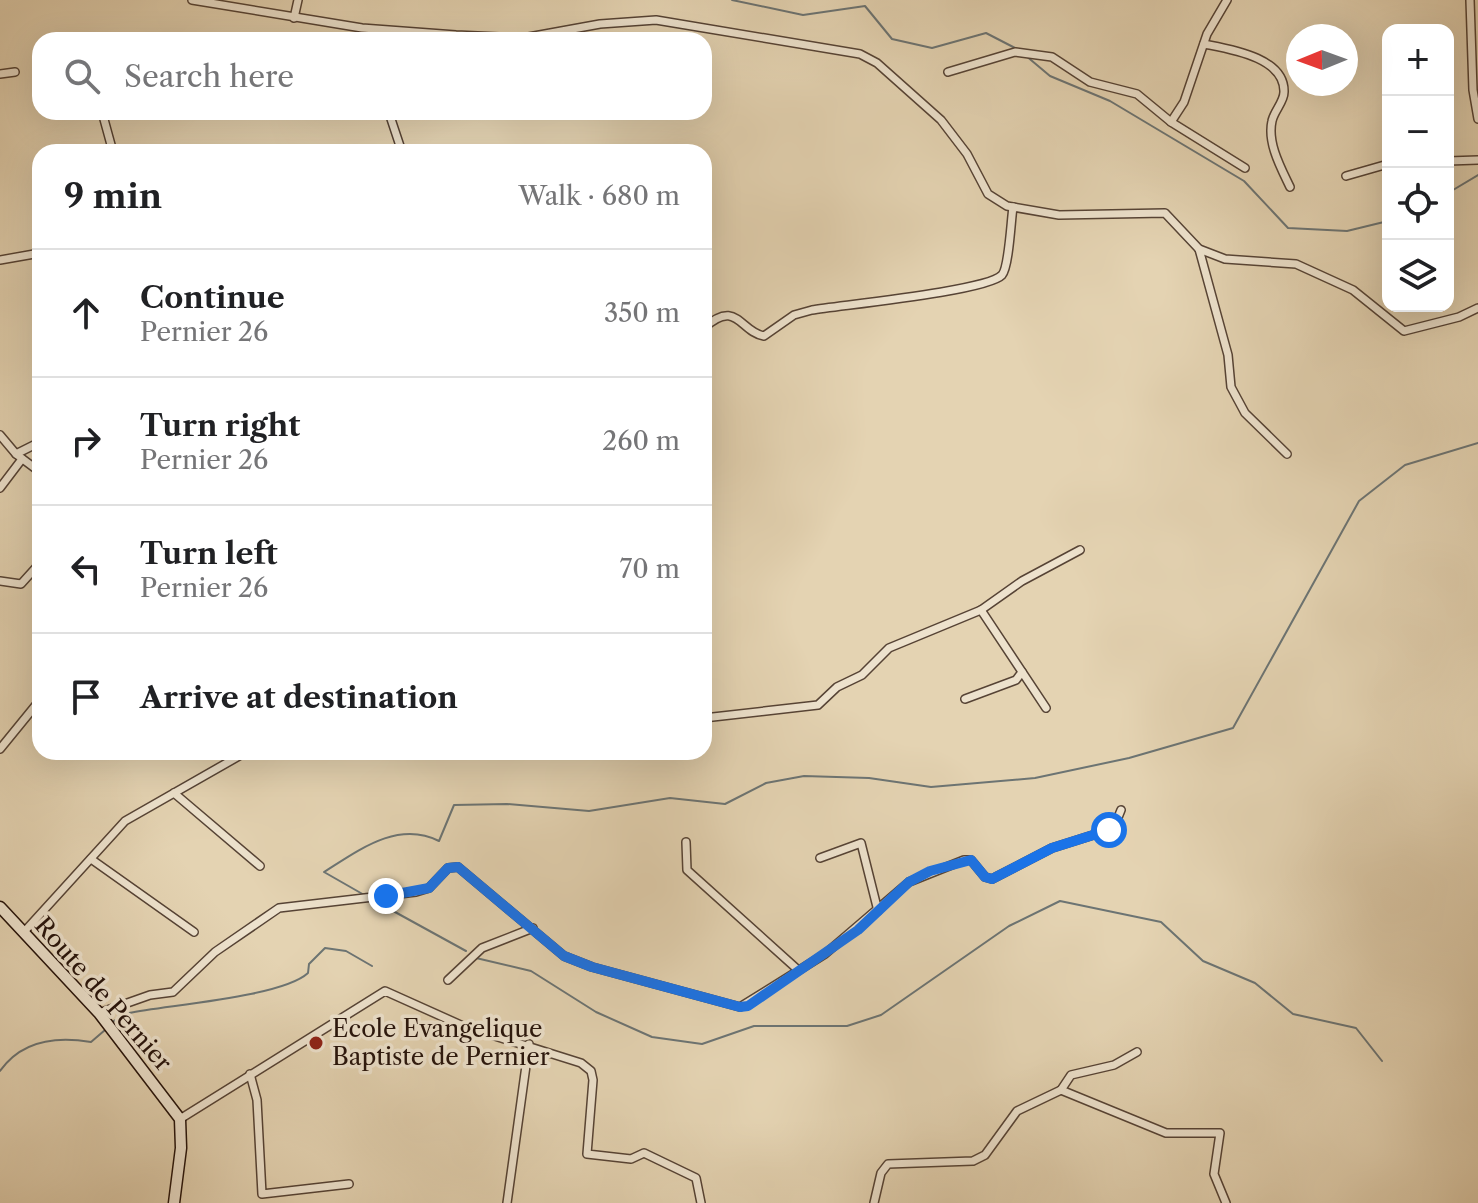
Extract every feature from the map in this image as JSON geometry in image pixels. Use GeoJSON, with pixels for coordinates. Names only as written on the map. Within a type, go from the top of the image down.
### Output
{"type":"FeatureCollection","features":[{"type":"Feature","properties":{"kind":"street"},"geometry":{"type":"LineString","coordinates":[[192,0],[399,32]]}},
{"type":"Feature","properties":{"kind":"street"},"geometry":{"type":"LineString","coordinates":[[294,18],[298,0]]}},
{"type":"Feature","properties":{"kind":"street"},"geometry":{"type":"LineString","coordinates":[[1171,122],[1184,102],[1204,44],[1227,0]]}},
{"type":"Feature","properties":{"kind":"street"},"geometry":{"type":"LineString","coordinates":[[1470,0],[1473,90],[1478,119]]}},
{"type":"Feature","properties":{"kind":"street"},"geometry":{"type":"LineString","coordinates":[[559,32],[600,24],[656,20],[860,54],[877,63],[941,120],[967,154],[988,194],[1013,207],[1059,215],[1165,213],[1199,249],[1225,259],[1296,264],[1353,290],[1404,331],[1459,317],[1478,308]]}},
{"type":"Feature","properties":{"kind":"street"},"geometry":{"type":"LineString","coordinates":[[1204,44],[1260,58],[1282,84],[1285,91],[1272,128],[1277,157],[1290,187]]}},
{"type":"Feature","properties":{"kind":"street"},"geometry":{"type":"LineString","coordinates":[[948,72],[1015,52],[1052,57],[1090,82],[1137,94],[1171,122],[1245,168]]}},
{"type":"Feature","properties":{"kind":"street"},"geometry":{"type":"LineString","coordinates":[[0,74],[15,72]]}},
{"type":"Feature","properties":{"kind":"street"},"geometry":{"type":"LineString","coordinates":[[104,120],[111,144]]}},
{"type":"Feature","properties":{"kind":"street"},"geometry":{"type":"LineString","coordinates":[[391,120],[399,144]]}},
{"type":"Feature","properties":{"kind":"street"},"geometry":{"type":"LineString","coordinates":[[1454,161],[1478,160]]}},
{"type":"Feature","properties":{"kind":"street"},"geometry":{"type":"LineString","coordinates":[[1346,176],[1382,166]]}},
{"type":"Feature","properties":{"kind":"street"},"geometry":{"type":"LineString","coordinates":[[712,323],[722,317],[732,316],[764,336],[794,315],[812,310],[933,294],[997,278],[1004,269],[1013,207]]}},
{"type":"Feature","properties":{"kind":"street"},"geometry":{"type":"LineString","coordinates":[[1199,249],[1228,355],[1231,387],[1245,413],[1287,454]]}},
{"type":"Feature","properties":{"kind":"street"},"geometry":{"type":"LineString","coordinates":[[0,260],[32,254]]}},
{"type":"Feature","properties":{"kind":"street"},"geometry":{"type":"LineString","coordinates":[[0,435],[32,466]]}},
{"type":"Feature","properties":{"kind":"street"},"geometry":{"type":"LineString","coordinates":[[0,488],[19,456],[32,447]]}},
{"type":"Feature","properties":{"kind":"street"},"geometry":{"type":"LineString","coordinates":[[712,717],[818,705],[837,687],[862,675],[889,648],[981,610],[1022,581],[1080,550]]}},
{"type":"Feature","properties":{"kind":"street"},"geometry":{"type":"LineString","coordinates":[[0,581],[21,584],[32,572]]}},
{"type":"Feature","properties":{"kind":"street"},"geometry":{"type":"LineString","coordinates":[[981,610],[1046,708]]}},
{"type":"Feature","properties":{"kind":"street"},"geometry":{"type":"LineString","coordinates":[[965,699],[1016,680],[1022,672]]}},
{"type":"Feature","properties":{"kind":"street"},"geometry":{"type":"LineString","coordinates":[[0,749],[32,710]]}},
{"type":"Feature","properties":{"kind":"street"},"geometry":{"type":"LineString","coordinates":[[23,933],[125,821],[232,760]]}},
{"type":"Feature","properties":{"kind":"street"},"geometry":{"type":"LineString","coordinates":[[174,793],[260,866]]}},
{"type":"Feature","properties":{"kind":"street"},"geometry":{"type":"LineString","coordinates":[[99,1013],[150,995],[173,992],[215,952],[279,908],[429,888],[448,868],[458,867],[564,956],[592,967],[740,1007],[748,1006],[797,969],[825,954],[909,882],[930,871],[971,860],[985,877],[992,879],[1052,848],[1115,825],[1121,810]]}},
{"type":"Feature","properties":{"kind":"street"},"geometry":{"type":"LineString","coordinates":[[686,842],[687,870],[797,969]]}},
{"type":"Feature","properties":{"kind":"street"},"geometry":{"type":"LineString","coordinates":[[820,858],[861,843],[878,911]]}},
{"type":"Feature","properties":{"kind":"street"},"geometry":{"type":"LineString","coordinates":[[91,859],[194,932]]}},
{"type":"Feature","properties":{"kind":"street","name":"Route de Pernier"},"geometry":{"type":"LineString","coordinates":[[0,907],[99,1013],[180,1119]]}},
{"type":"Feature","properties":{"kind":"street"},"geometry":{"type":"LineString","coordinates":[[448,980],[482,948],[533,928]]}},
{"type":"Feature","properties":{"kind":"street"},"geometry":{"type":"LineString","coordinates":[[174,1203],[181,1148],[180,1119],[385,991],[463,1026],[529,1044],[581,1063],[591,1071],[587,1154],[631,1159],[644,1153],[661,1158],[696,1178],[701,1203]]}},
{"type":"Feature","properties":{"kind":"street"},"geometry":{"type":"LineString","coordinates":[[507,1203],[529,1044]]}},
{"type":"Feature","properties":{"kind":"street"},"geometry":{"type":"LineString","coordinates":[[874,1203],[881,1173],[888,1164],[973,1161],[985,1155],[1017,1111],[1061,1090],[1071,1075],[1114,1065],[1137,1052]]}},
{"type":"Feature","properties":{"kind":"street"},"geometry":{"type":"LineString","coordinates":[[250,1074],[257,1100],[262,1194],[349,1184]]}},
{"type":"Feature","properties":{"kind":"street"},"geometry":{"type":"LineString","coordinates":[[1061,1090],[1166,1133],[1220,1133],[1214,1174],[1226,1203]]}},
{"type":"Feature","properties":{"kind":"waterway"},"geometry":{"type":"LineString","coordinates":[[732,0],[803,15],[865,6],[892,39],[932,48],[986,33],[1017,49]]}},
{"type":"Feature","properties":{"kind":"waterway"},"geometry":{"type":"LineString","coordinates":[[1025,55],[1050,76],[1110,101],[1244,181],[1288,228],[1347,231],[1382,222]]}},
{"type":"Feature","properties":{"kind":"waterway"},"geometry":{"type":"LineString","coordinates":[[1454,189],[1478,175]]}},
{"type":"Feature","properties":{"kind":"waterway"},"geometry":{"type":"LineString","coordinates":[[366,896],[324,872],[379,840],[409,834],[424,835],[439,841],[454,805],[507,804],[589,811],[670,798],[725,804],[766,783],[804,776],[869,778],[931,787],[1035,778],[1129,758],[1233,728],[1359,501],[1405,465],[1478,443]]}},
{"type":"Feature","properties":{"kind":"waterway"},"geometry":{"type":"LineString","coordinates":[[375,901],[466,951]]}},
{"type":"Feature","properties":{"kind":"waterway"},"geometry":{"type":"LineString","coordinates":[[476,958],[531,971],[596,1012],[652,1037],[702,1044],[754,1026],[847,1026],[881,1015],[1009,926],[1060,901],[1161,922],[1203,961],[1255,983],[1293,1014],[1356,1028],[1382,1061]]}},
{"type":"Feature","properties":{"kind":"waterway"},"geometry":{"type":"LineString","coordinates":[[114,1021],[129,1013],[275,988],[308,973],[309,964],[325,948],[346,951],[372,966]]}},
{"type":"Feature","properties":{"kind":"waterway"},"geometry":{"type":"LineString","coordinates":[[0,1071],[29,1047],[52,1041],[91,1042],[105,1030]]}},
{"type":"Feature","properties":{"kind":"place","name":"Ecole Evangelique Baptiste de Pernier"},"geometry":{"type":"Point","coordinates":[316,1043]}},
{"type":"Feature","properties":{"kind":"route"},"geometry":{"type":"LineString","coordinates":[[386,896],[429,888],[448,868],[458,867],[564,956],[592,967],[696,992],[740,1007],[748,1006],[797,969],[825,954],[858,930],[909,882],[930,871],[971,860],[985,877],[992,879],[1052,848],[1109,830]]}}]}
